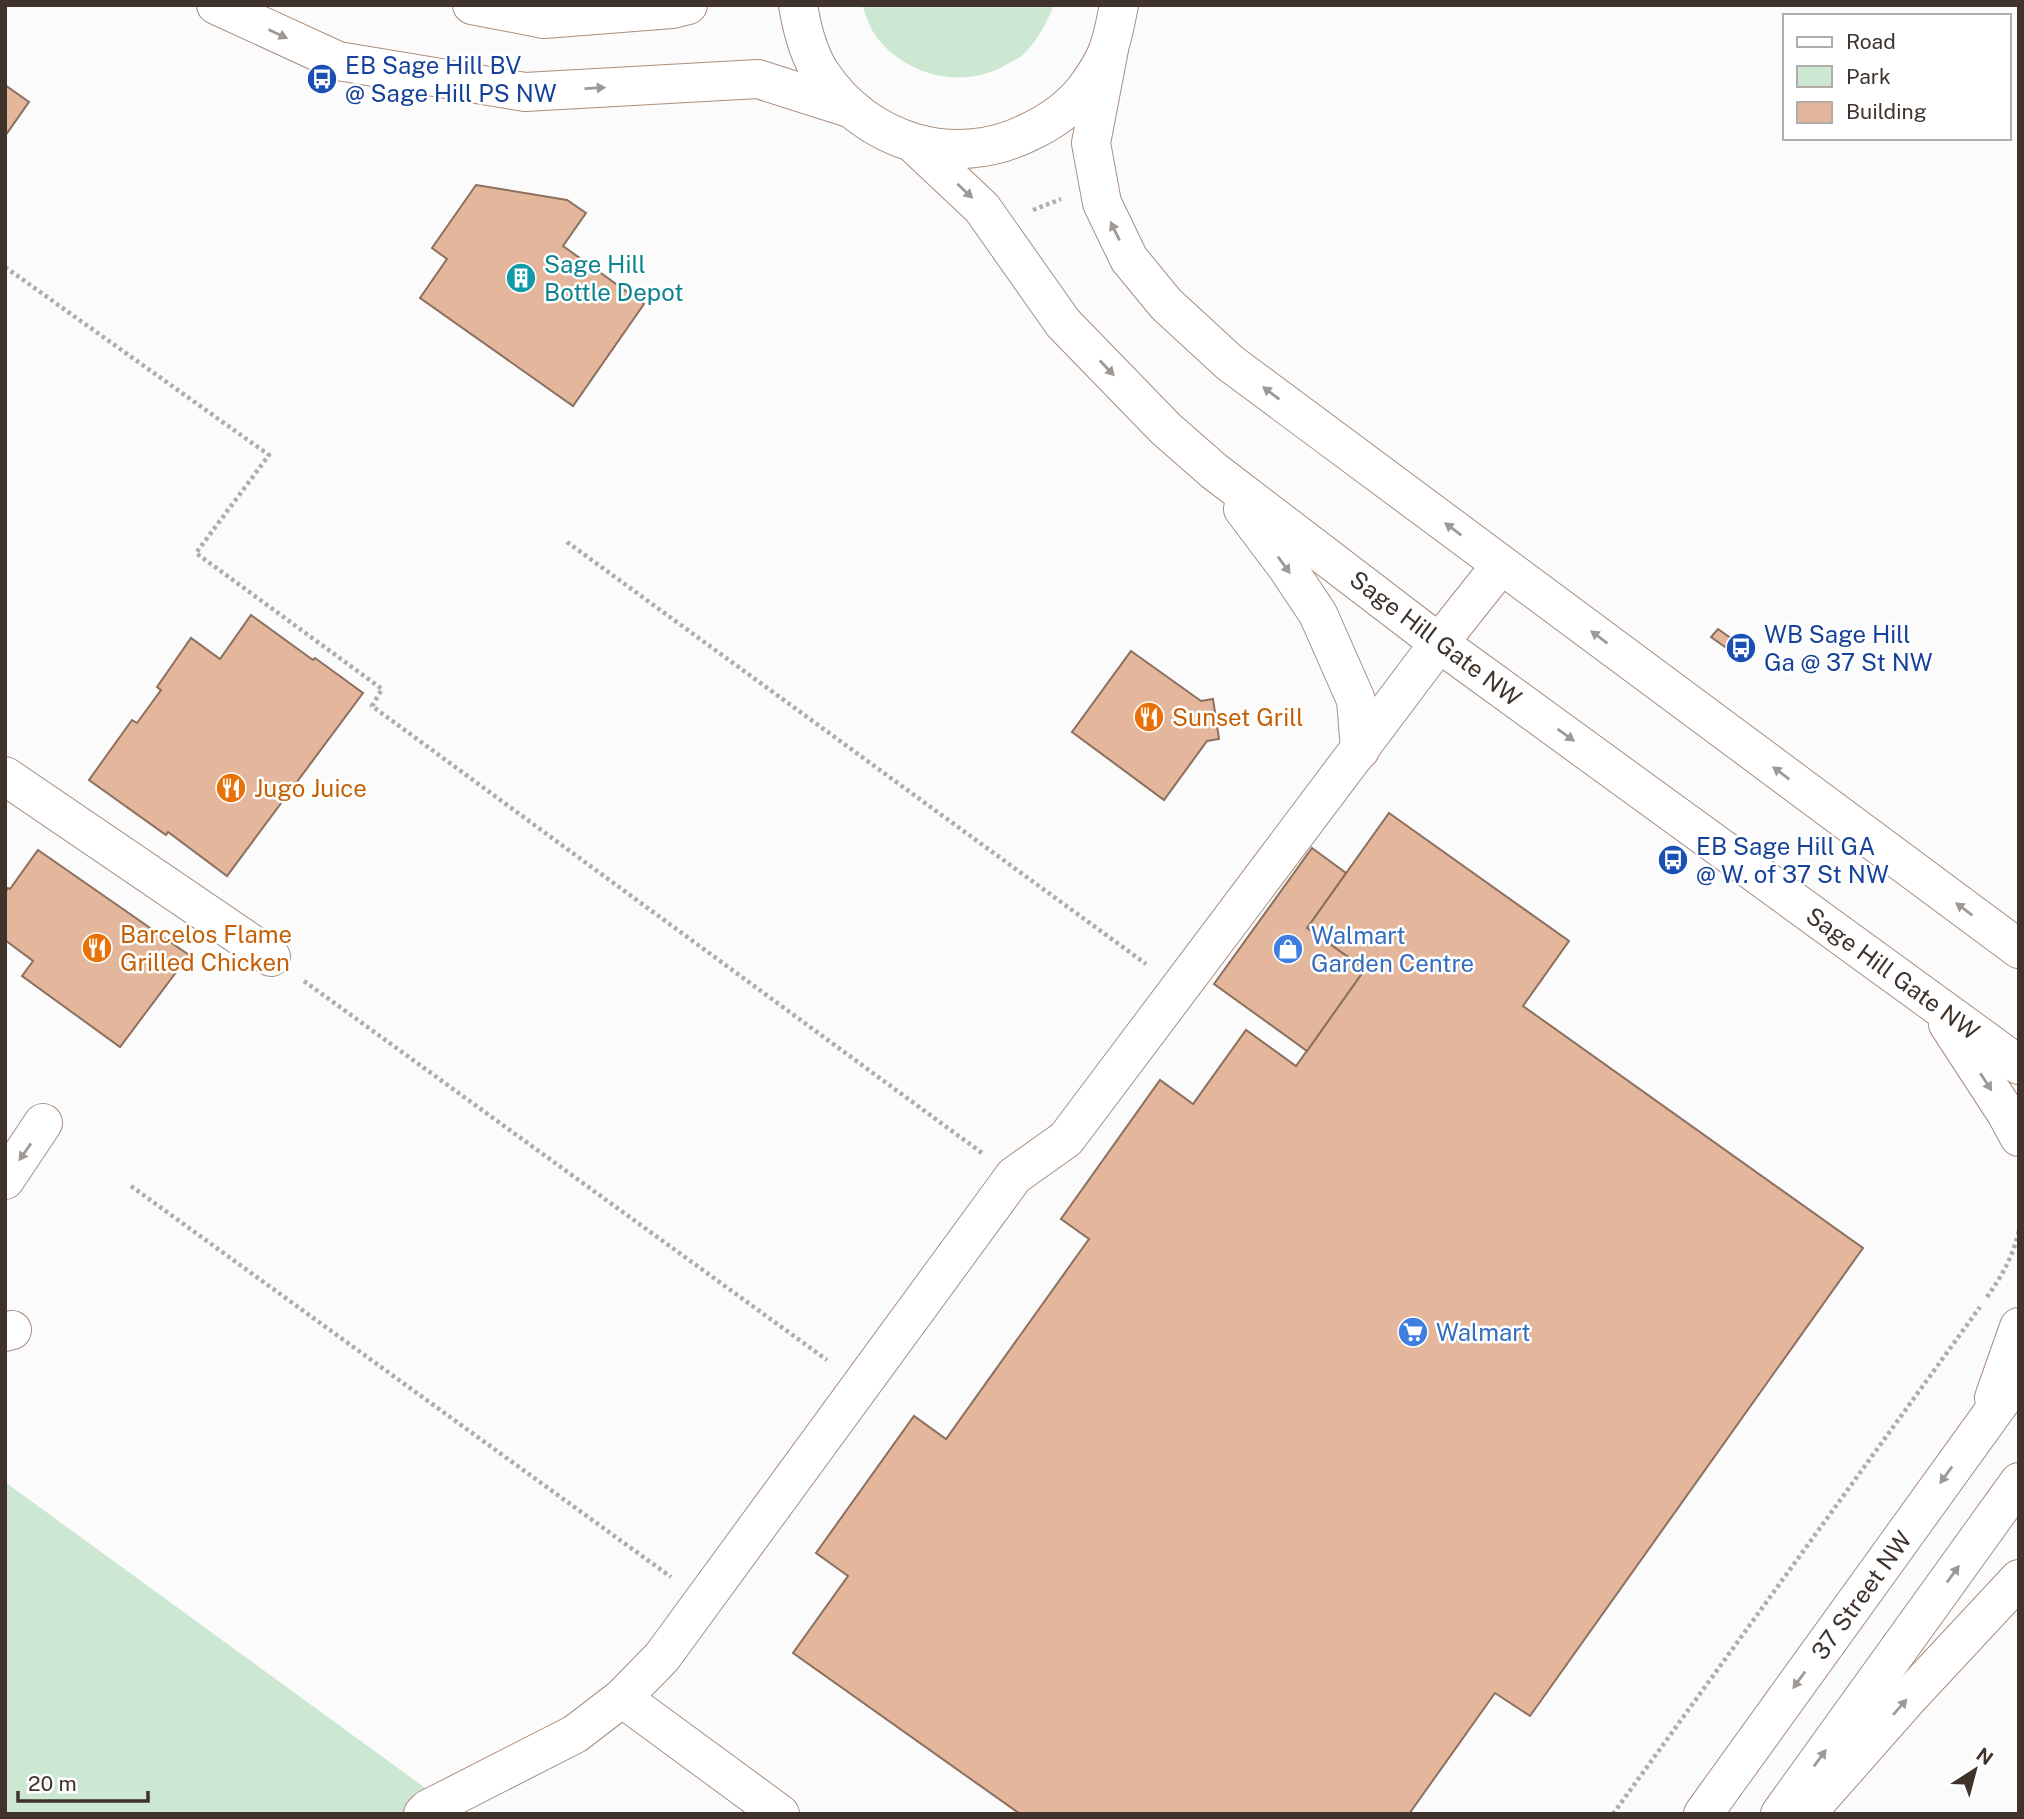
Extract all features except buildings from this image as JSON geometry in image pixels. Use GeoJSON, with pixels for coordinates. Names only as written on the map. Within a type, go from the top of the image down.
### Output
{"type":"FeatureCollection","features":[{"type":"Feature","properties":{"kind":"street"},"geometry":{"type":"LineString","coordinates":[[216,5],[338,61],[525,92],[758,79],[849,108]]}},
{"type":"Feature","properties":{"kind":"street"},"geometry":{"type":"LineString","coordinates":[[471,5],[544,19],[672,9],[688,5]]}},
{"type":"Feature","properties":{"kind":"street"},"geometry":{"type":"LineString","coordinates":[[798,5],[803,33],[821,74],[849,108],[880,130],[915,145],[962,150],[1009,142],[1051,122],[1085,90],[1109,49]]}},
{"type":"Feature","properties":{"kind":"street"},"geometry":{"type":"LineString","coordinates":[[1119,5],[1091,143],[1102,203],[1129,260],[1166,304],[1230,363],[2019,949]]}},
{"type":"Feature","properties":{"kind":"street","name":"Sage Hill Gate NW"},"geometry":{"type":"LineString","coordinates":[[915,145],[982,208],[1063,323],[1166,429],[1214,471],[1439,643],[2019,1065]]}},
{"type":"Feature","properties":{"kind":"street"},"geometry":{"type":"LineString","coordinates":[[1214,471],[1286,566],[1318,614],[1356,700],[1360,750]]}},
{"type":"Feature","properties":{"kind":"street"},"geometry":{"type":"LineString","coordinates":[[423,1814],[475,1784],[575,1734],[622,1698],[662,1657],[1014,1176],[1066,1139],[1439,643],[1501,565]]}},
{"type":"Feature","properties":{"kind":"street"},"geometry":{"type":"LineString","coordinates":[[5,776],[271,957]]}},
{"type":"Feature","properties":{"kind":"street"},"geometry":{"type":"LineString","coordinates":[[1936,1004],[2006,1112],[2019,1137]]}},
{"type":"Feature","properties":{"kind":"street"},"geometry":{"type":"LineString","coordinates":[[5,1180],[43,1123]]}},
{"type":"Feature","properties":{"kind":"street"},"geometry":{"type":"LineString","coordinates":[[1986,1420],[2019,1327]]}},
{"type":"Feature","properties":{"kind":"street","name":"37 Street NW"},"geometry":{"type":"LineString","coordinates":[[1703,1814],[2019,1376]]}},
{"type":"Feature","properties":{"kind":"street"},"geometry":{"type":"LineString","coordinates":[[1780,1814],[2019,1482]]}},
{"type":"Feature","properties":{"kind":"street"},"geometry":{"type":"LineString","coordinates":[[1806,1814],[1910,1696],[2019,1579]]}},
{"type":"Feature","properties":{"kind":"street"},"geometry":{"type":"LineString","coordinates":[[622,1698],[780,1814]]}},
{"type":"Feature","properties":{"kind":"path"},"geometry":{"type":"LineString","coordinates":[[1026,212],[1065,197]]}},
{"type":"Feature","properties":{"kind":"path"},"geometry":{"type":"LineString","coordinates":[[5,267],[269,455],[196,553],[382,689],[372,706],[988,1157]]}},
{"type":"Feature","properties":{"kind":"path"},"geometry":{"type":"LineString","coordinates":[[567,542],[1181,989]]}},
{"type":"Feature","properties":{"kind":"path"},"geometry":{"type":"LineString","coordinates":[[271,957],[836,1366]]}},
{"type":"Feature","properties":{"kind":"path"},"geometry":{"type":"LineString","coordinates":[[131,1186],[674,1579]]}},
{"type":"Feature","properties":{"kind":"path"},"geometry":{"type":"LineString","coordinates":[[1613,1814],[1998,1282],[2014,1252],[2019,1231]]}},
{"type":"Feature","properties":{"kind":"green space"},"geometry":{"type":"Polygon","coordinates":[[[862,5],[1054,5],[1037,38],[1021,56],[987,73],[952,77],[917,69],[887,49],[873,32],[862,5]]]}},
{"type":"Feature","properties":{"kind":"green space"},"geometry":{"type":"Polygon","coordinates":[[[5,1482],[461,1814],[5,1814],[5,1482]]]}},
{"type":"Feature","properties":{"kind":"place","name":"EB Sage Hill BV @ Sage Hill PS NW"},"geometry":{"type":"Point","coordinates":[322,79]}},
{"type":"Feature","properties":{"kind":"place","name":"Sage Hill Bottle Depot"},"geometry":{"type":"Point","coordinates":[521,278]}},
{"type":"Feature","properties":{"kind":"place","name":"WB Sage Hill Ga @ 37 St NW"},"geometry":{"type":"Point","coordinates":[1741,648]}},
{"type":"Feature","properties":{"kind":"place","name":"Sunset Grill"},"geometry":{"type":"Point","coordinates":[1149,717]}},
{"type":"Feature","properties":{"kind":"place","name":"Jugo Juice"},"geometry":{"type":"Point","coordinates":[231,788]}},
{"type":"Feature","properties":{"kind":"place","name":"EB Sage Hill GA @ W. of 37 St NW"},"geometry":{"type":"Point","coordinates":[1673,860]}},
{"type":"Feature","properties":{"kind":"place","name":"Barcelos Flame Grilled Chicken"},"geometry":{"type":"Point","coordinates":[97,948]}},
{"type":"Feature","properties":{"kind":"place","name":"Walmart Garden Centre"},"geometry":{"type":"Point","coordinates":[1288,949]}},
{"type":"Feature","properties":{"kind":"place","name":"Walmart"},"geometry":{"type":"Point","coordinates":[1413,1332]}}]}
